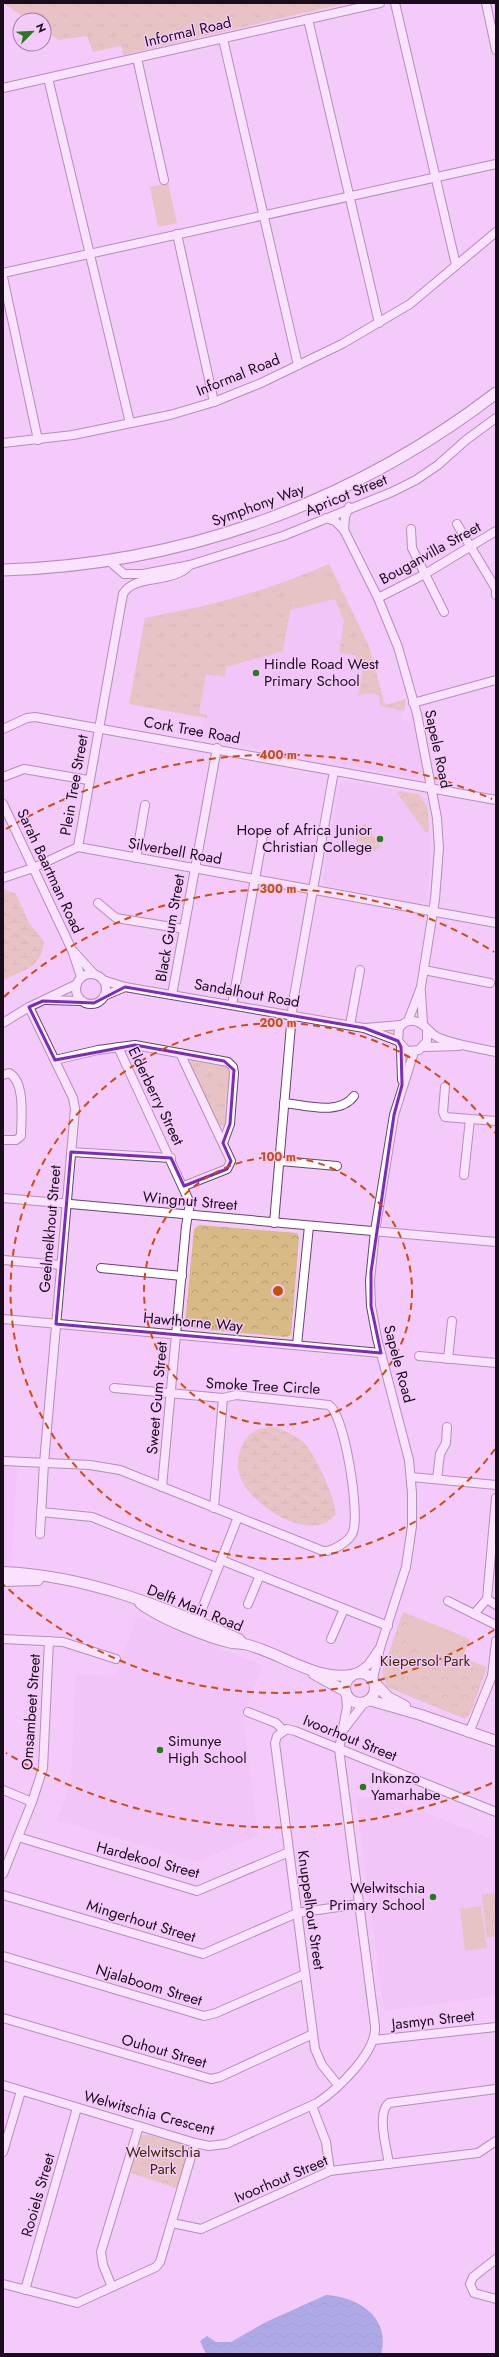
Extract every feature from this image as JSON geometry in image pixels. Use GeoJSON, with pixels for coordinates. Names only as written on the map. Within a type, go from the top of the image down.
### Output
{"type":"FeatureCollection","features":[{"type":"Feature","properties":{"kind":"main road","name":"Symphony Way"},"geometry":{"type":"LineString","coordinates":[[3,570],[108,560],[154,552],[238,530],[320,499],[407,454],[464,417],[496,393]]}},
{"type":"Feature","properties":{"kind":"street","name":"Informal Road"},"geometry":{"type":"LineString","coordinates":[[3,88],[380,3]]}},
{"type":"Feature","properties":{"kind":"street"},"geometry":{"type":"LineString","coordinates":[[395,3],[456,265]]}},
{"type":"Feature","properties":{"kind":"street"},"geometry":{"type":"LineString","coordinates":[[486,3],[496,50]]}},
{"type":"Feature","properties":{"kind":"street"},"geometry":{"type":"LineString","coordinates":[[308,19],[379,323]]}},
{"type":"Feature","properties":{"kind":"street"},"geometry":{"type":"LineString","coordinates":[[223,38],[298,365]]}},
{"type":"Feature","properties":{"kind":"street"},"geometry":{"type":"LineString","coordinates":[[138,58],[164,180]]}},
{"type":"Feature","properties":{"kind":"street"},"geometry":{"type":"LineString","coordinates":[[48,78],[130,423]]}},
{"type":"Feature","properties":{"kind":"street"},"geometry":{"type":"LineString","coordinates":[[3,272],[496,164]]}},
{"type":"Feature","properties":{"kind":"street","name":"Informal Road"},"geometry":{"type":"LineString","coordinates":[[3,443],[73,436],[214,402],[298,365],[379,323],[410,304],[496,232]]}},
{"type":"Feature","properties":{"kind":"street"},"geometry":{"type":"LineString","coordinates":[[177,234],[214,402]]}},
{"type":"Feature","properties":{"kind":"street"},"geometry":{"type":"LineString","coordinates":[[3,277],[38,440]]}},
{"type":"Feature","properties":{"kind":"street","name":"Apricot Street"},"geometry":{"type":"LineString","coordinates":[[108,560],[119,570],[130,575],[190,565],[257,545],[392,492],[425,474],[496,418]]}},
{"type":"Feature","properties":{"kind":"street"},"geometry":{"type":"LineString","coordinates":[[344,530],[345,517],[349,508]]}},
{"type":"Feature","properties":{"kind":"street","name":"Sapele Road"},"geometry":{"type":"LineString","coordinates":[[326,518],[339,524],[344,530],[378,598],[398,647],[414,703],[432,788],[439,848],[432,912],[421,987],[405,1023]]}},
{"type":"Feature","properties":{"kind":"street"},"geometry":{"type":"LineString","coordinates":[[457,524],[496,589],[496,595]]}},
{"type":"Feature","properties":{"kind":"street"},"geometry":{"type":"LineString","coordinates":[[411,529],[411,544],[444,612]]}},
{"type":"Feature","properties":{"kind":"street","name":"Bouganvilla Street"},"geometry":{"type":"LineString","coordinates":[[378,598],[425,574],[496,531]]}},
{"type":"Feature","properties":{"kind":"street","name":"Apricot Street"},"geometry":{"type":"LineString","coordinates":[[98,728],[123,594],[132,585],[177,575],[190,565]]}},
{"type":"Feature","properties":{"kind":"street"},"geometry":{"type":"LineString","coordinates":[[414,703],[496,680]]}},
{"type":"Feature","properties":{"kind":"street","name":"Cork Tree Road"},"geometry":{"type":"LineString","coordinates":[[3,729],[27,718],[35,717],[217,748],[496,800]]}},
{"type":"Feature","properties":{"kind":"street","name":"Plein Tree Street"},"geometry":{"type":"LineString","coordinates":[[78,847],[88,780],[98,728]]}},
{"type":"Feature","properties":{"kind":"street","name":"Black Gum Street"},"geometry":{"type":"LineString","coordinates":[[172,995],[217,748]]}},
{"type":"Feature","properties":{"kind":"street"},"geometry":{"type":"LineString","coordinates":[[3,777],[24,769],[88,780]]}},
{"type":"Feature","properties":{"kind":"street"},"geometry":{"type":"LineString","coordinates":[[274,1223],[292,1015],[334,771]]}},
{"type":"Feature","properties":{"kind":"street","name":"Sarah Baartman Road"},"geometry":{"type":"LineString","coordinates":[[3,804],[72,950],[79,981]]}},
{"type":"Feature","properties":{"kind":"street"},"geometry":{"type":"LineString","coordinates":[[136,858],[145,805]]}},
{"type":"Feature","properties":{"kind":"street"},"geometry":{"type":"LineString","coordinates":[[232,1005],[263,835]]}},
{"type":"Feature","properties":{"kind":"street"},"geometry":{"type":"LineString","coordinates":[[3,878],[33,868],[78,847]]}},
{"type":"Feature","properties":{"kind":"street","name":"Silverbell Road"},"geometry":{"type":"LineString","coordinates":[[78,847],[432,912],[496,921]]}},
{"type":"Feature","properties":{"kind":"street"},"geometry":{"type":"LineString","coordinates":[[98,903],[111,915],[135,922],[184,929]]}},
{"type":"Feature","properties":{"kind":"street","name":"Sarah Baartman Road"},"geometry":{"type":"LineString","coordinates":[[72,950],[94,974]]}},
{"type":"Feature","properties":{"kind":"street"},"geometry":{"type":"LineString","coordinates":[[350,1025],[360,970]]}},
{"type":"Feature","properties":{"kind":"street"},"geometry":{"type":"LineString","coordinates":[[424,970],[490,984]]}},
{"type":"Feature","properties":{"kind":"street"},"geometry":{"type":"LineString","coordinates":[[3,1023],[29,1007],[94,974],[103,980],[106,991],[104,996]]}},
{"type":"Feature","properties":{"kind":"street","name":"Sandalhout Road"},"geometry":{"type":"LineString","coordinates":[[103,980],[125,987],[364,1028],[399,1044]]}},
{"type":"Feature","properties":{"kind":"street"},"geometry":{"type":"LineString","coordinates":[[79,981],[78,996],[82,1001]]}},
{"type":"Feature","properties":{"kind":"street"},"geometry":{"type":"LineString","coordinates":[[43,1000],[82,1001],[94,1004],[104,996],[125,987]]}},
{"type":"Feature","properties":{"kind":"street","name":"Sapele Road"},"geometry":{"type":"LineString","coordinates":[[421,987],[425,1028]]}},
{"type":"Feature","properties":{"kind":"street","name":"Geelmelkhout Street"},"geometry":{"type":"LineString","coordinates":[[29,1007],[55,1060],[74,1105],[44,1463],[40,1534]]}},
{"type":"Feature","properties":{"kind":"street"},"geometry":{"type":"LineString","coordinates":[[466,1046],[423,1047],[414,1052],[399,1044],[397,1032],[405,1023],[416,1021],[438,1037],[466,1046],[496,1052]]}},
{"type":"Feature","properties":{"kind":"street","name":"Sandalhout Road"},"geometry":{"type":"LineString","coordinates":[[364,1028],[405,1023]]}},
{"type":"Feature","properties":{"kind":"street"},"geometry":{"type":"LineString","coordinates":[[423,1047],[428,1038],[425,1028]]}},
{"type":"Feature","properties":{"kind":"street"},"geometry":{"type":"LineString","coordinates":[[118,1047],[135,1044],[224,1061],[233,1067],[230,1124],[223,1143]]}},
{"type":"Feature","properties":{"kind":"street","name":"Sapele Road"},"geometry":{"type":"LineString","coordinates":[[399,1044],[402,1085]]}},
{"type":"Feature","properties":{"kind":"street","name":"Elderberry Street"},"geometry":{"type":"LineString","coordinates":[[55,1060],[118,1047],[184,1186],[190,1203],[189,1216]]}},
{"type":"Feature","properties":{"kind":"street","name":"Sapele Road"},"geometry":{"type":"LineString","coordinates":[[374,1681],[380,1648],[388,1626],[410,1549],[413,1510],[411,1477],[405,1442],[373,1322],[370,1290],[375,1231],[394,1115],[402,1085],[414,1052]]}},
{"type":"Feature","properties":{"kind":"street"},"geometry":{"type":"LineString","coordinates":[[180,1053],[230,1158],[229,1167],[184,1186]]}},
{"type":"Feature","properties":{"kind":"street"},"geometry":{"type":"LineString","coordinates":[[3,1075],[9,1073],[13,1075],[17,1081],[22,1100],[21,1136],[16,1140],[3,1140]]}},
{"type":"Feature","properties":{"kind":"street"},"geometry":{"type":"LineString","coordinates":[[445,1087],[444,1116],[496,1121]]}},
{"type":"Feature","properties":{"kind":"street"},"geometry":{"type":"LineString","coordinates":[[284,1103],[341,1107],[354,1096]]}},
{"type":"Feature","properties":{"kind":"street"},"geometry":{"type":"LineString","coordinates":[[464,1174],[470,1119]]}},
{"type":"Feature","properties":{"kind":"street"},"geometry":{"type":"LineString","coordinates":[[70,1152],[171,1158]]}},
{"type":"Feature","properties":{"kind":"street"},"geometry":{"type":"LineString","coordinates":[[280,1161],[337,1166]]}},
{"type":"Feature","properties":{"kind":"street","name":"Wingnut Street"},"geometry":{"type":"LineString","coordinates":[[3,1198],[189,1216],[496,1242]]}},
{"type":"Feature","properties":{"kind":"street","name":"Sweet Gum Street"},"geometry":{"type":"LineString","coordinates":[[162,1487],[189,1216]]}},
{"type":"Feature","properties":{"kind":"street"},"geometry":{"type":"LineString","coordinates":[[298,1345],[309,1226]]}},
{"type":"Feature","properties":{"kind":"street"},"geometry":{"type":"LineString","coordinates":[[3,1260],[61,1265]]}},
{"type":"Feature","properties":{"kind":"street"},"geometry":{"type":"LineString","coordinates":[[101,1268],[182,1276]]}},
{"type":"Feature","properties":{"kind":"street","name":"Hawthorne Way"},"geometry":{"type":"LineString","coordinates":[[3,1319],[381,1353]]}},
{"type":"Feature","properties":{"kind":"street"},"geometry":{"type":"LineString","coordinates":[[448,1359],[452,1321]]}},
{"type":"Feature","properties":{"kind":"street"},"geometry":{"type":"LineString","coordinates":[[419,1356],[496,1363]]}},
{"type":"Feature","properties":{"kind":"street","name":"Smoke Tree Circle"},"geometry":{"type":"LineString","coordinates":[[3,1461],[108,1467],[326,1552],[334,1549],[351,1536],[354,1529],[354,1497],[341,1430],[337,1413],[333,1407],[324,1403],[233,1395],[223,1398],[114,1388]]}},
{"type":"Feature","properties":{"kind":"street"},"geometry":{"type":"LineString","coordinates":[[214,1508],[223,1398]]}},
{"type":"Feature","properties":{"kind":"street"},"geometry":{"type":"LineString","coordinates":[[437,1479],[440,1454],[446,1443],[447,1427]]}},
{"type":"Feature","properties":{"kind":"street"},"geometry":{"type":"LineString","coordinates":[[411,1477],[496,1484]]}},
{"type":"Feature","properties":{"kind":"street"},"geometry":{"type":"LineString","coordinates":[[474,1614],[487,1599],[494,1545],[496,1498]]}},
{"type":"Feature","properties":{"kind":"street"},"geometry":{"type":"LineString","coordinates":[[42,1512],[92,1517],[220,1564],[260,1575],[388,1626]]}},
{"type":"Feature","properties":{"kind":"street"},"geometry":{"type":"LineString","coordinates":[[196,1625],[238,1517]]}},
{"type":"Feature","properties":{"kind":"street","name":"Delft Main Road"},"geometry":{"type":"LineString","coordinates":[[3,1572],[38,1575],[94,1587],[135,1600],[147,1608],[196,1625],[232,1643],[243,1644],[296,1665],[334,1676],[354,1674]]}},
{"type":"Feature","properties":{"kind":"street"},"geometry":{"type":"LineString","coordinates":[[248,1604],[260,1575]]}},
{"type":"Feature","properties":{"kind":"street","name":"Delft Main Road"},"geometry":{"type":"LineString","coordinates":[[3,1581],[50,1578]]}},
{"type":"Feature","properties":{"kind":"street"},"geometry":{"type":"LineString","coordinates":[[487,1599],[496,1605]]}},
{"type":"Feature","properties":{"kind":"street"},"geometry":{"type":"LineString","coordinates":[[448,1601],[496,1625]]}},
{"type":"Feature","properties":{"kind":"street"},"geometry":{"type":"LineString","coordinates":[[331,1639],[344,1609]]}},
{"type":"Feature","properties":{"kind":"street"},"geometry":{"type":"LineString","coordinates":[[3,1639],[49,1641],[71,1644],[116,1659]]}},
{"type":"Feature","properties":{"kind":"street","name":"Omsambeet Street"},"geometry":{"type":"LineString","coordinates":[[3,1874],[41,1777],[44,1758],[49,1641]]}},
{"type":"Feature","properties":{"kind":"street"},"geometry":{"type":"LineString","coordinates":[[469,1734],[494,1676],[496,1641]]}},
{"type":"Feature","properties":{"kind":"street","name":"Sapele Road"},"geometry":{"type":"LineString","coordinates":[[354,1674],[368,1665],[380,1648]]}},
{"type":"Feature","properties":{"kind":"street","name":"Delft Main Road"},"geometry":{"type":"LineString","coordinates":[[296,1665],[346,1693]]}},
{"type":"Feature","properties":{"kind":"street"},"geometry":{"type":"LineString","coordinates":[[421,1715],[366,1702],[356,1702],[346,1693],[346,1682],[354,1674],[366,1674],[388,1697],[421,1715],[469,1734],[496,1741]]}},
{"type":"Feature","properties":{"kind":"street"},"geometry":{"type":"LineString","coordinates":[[366,1702],[375,1693],[374,1681]]}},
{"type":"Feature","properties":{"kind":"street","name":"Welwitschia Crescent"},"geometry":{"type":"LineString","coordinates":[[3,2085],[209,2146],[226,2144],[312,2106],[338,2085],[368,2053],[374,2040],[375,2026],[339,1748],[347,1702],[346,1693]]}},
{"type":"Feature","properties":{"kind":"street","name":"Welwitschia Crescent"},"geometry":{"type":"LineString","coordinates":[[342,1732],[366,1702]]}},
{"type":"Feature","properties":{"kind":"street","name":"Ivoorhout Street"},"geometry":{"type":"LineString","coordinates":[[248,1712],[276,1723],[281,1732],[291,1729],[496,1812]]}},
{"type":"Feature","properties":{"kind":"street","name":"Knuppelhout Street"},"geometry":{"type":"LineString","coordinates":[[281,1732],[275,1743],[313,2034],[320,2061],[338,2085]]}},
{"type":"Feature","properties":{"kind":"street"},"geometry":{"type":"LineString","coordinates":[[3,1790],[32,1802]]}},
{"type":"Feature","properties":{"kind":"street","name":"Hardekool Street"},"geometry":{"type":"LineString","coordinates":[[18,1837],[197,1891],[289,1852]]}},
{"type":"Feature","properties":{"kind":"street","name":"Mingerhout Street"},"geometry":{"type":"LineString","coordinates":[[3,1895],[203,1954],[297,1913],[359,1904]]}},
{"type":"Feature","properties":{"kind":"street","name":"Njalaboom Street"},"geometry":{"type":"LineString","coordinates":[[3,1956],[204,2016],[216,2013],[305,1974]]}},
{"type":"Feature","properties":{"kind":"street","name":"Ouhout Street"},"geometry":{"type":"LineString","coordinates":[[3,2018],[211,2079],[220,2077],[313,2034]]}},
{"type":"Feature","properties":{"kind":"street","name":"Jasmyn Street"},"geometry":{"type":"LineString","coordinates":[[374,2040],[496,2027]]}},
{"type":"Feature","properties":{"kind":"street"},"geometry":{"type":"LineString","coordinates":[[389,2164],[382,2117],[384,2109],[389,2103],[496,2089]]}},
{"type":"Feature","properties":{"kind":"street"},"geometry":{"type":"LineString","coordinates":[[3,2152],[21,2091]]}},
{"type":"Feature","properties":{"kind":"street"},"geometry":{"type":"LineString","coordinates":[[312,2106],[326,2142],[330,2171]]}},
{"type":"Feature","properties":{"kind":"street","name":"Rooiels Street"},"geometry":{"type":"LineString","coordinates":[[25,2290],[78,2108]]}},
{"type":"Feature","properties":{"kind":"street"},"geometry":{"type":"LineString","coordinates":[[112,2287],[103,2265],[101,2252],[138,2126]]}},
{"type":"Feature","properties":{"kind":"street","name":"Ivoorhout Street"},"geometry":{"type":"LineString","coordinates":[[172,2223],[201,2229],[330,2171],[478,2153],[496,2141]]}},
{"type":"Feature","properties":{"kind":"street"},"geometry":{"type":"LineString","coordinates":[[3,2284],[73,2304],[158,2265],[172,2223],[195,2143]]}},
{"type":"Feature","properties":{"kind":"street"},"geometry":{"type":"LineString","coordinates":[[496,2259],[473,2277],[470,2284],[474,2293],[496,2299]]}},
{"type":"Feature","properties":{"kind":"highlighted area"},"geometry":{"type":"Polygon","coordinates":[[[125,987],[364,1028],[398,1041],[401,1047],[402,1085],[394,1115],[371,1272],[371,1306],[381,1353],[56,1324],[71,1152],[171,1158],[184,1186],[227,1169],[231,1161],[223,1143],[230,1124],[234,1070],[224,1061],[135,1045],[55,1060],[29,1007],[43,1001],[94,1003],[125,987]]]}},
{"type":"Feature","properties":{"kind":"shaded area","name":"Hindle Road West Primary School"},"geometry":{"type":"Polygon","coordinates":[[[329,564],[369,646],[385,705],[406,699],[402,719],[412,723],[424,772],[417,778],[332,762],[330,758],[309,755],[306,757],[224,742],[222,738],[215,738],[213,740],[201,738],[204,718],[129,704],[145,618],[234,599],[301,576],[329,564]]]}},
{"type":"Feature","properties":{"kind":"shaded area","name":"Hope of Africa Junior Christian College"},"geometry":{"type":"Polygon","coordinates":[[[345,781],[422,795],[428,802],[430,858],[427,900],[421,904],[327,886],[322,881],[340,784],[345,781]]]}},
{"type":"Feature","properties":{"kind":"shaded area"},"geometry":{"type":"Polygon","coordinates":[[[3,1467],[17,1468],[11,1564],[3,1564],[3,1467]]]}},
{"type":"Feature","properties":{"kind":"shaded area","name":"Simunye High School"},"geometry":{"type":"Polygon","coordinates":[[[137,1616],[262,1665],[243,1717],[258,1835],[197,1862],[57,1820],[71,1783],[76,1674],[116,1676],[137,1616]]]}},
{"type":"Feature","properties":{"kind":"shaded area","name":"Welwitschia Primary School"},"geometry":{"type":"Polygon","coordinates":[[[382,1795],[496,1841],[496,1996],[384,2011],[356,1799],[382,1795]]]}},
{"type":"Feature","properties":{"kind":"green space"},"geometry":{"type":"Polygon","coordinates":[[[3,3],[347,3],[123,55],[121,46],[93,52],[87,36],[59,40],[52,35],[52,12],[17,12],[3,3]]]}},
{"type":"Feature","properties":{"kind":"green space"},"geometry":{"type":"Polygon","coordinates":[[[168,183],[177,223],[158,227],[150,187],[168,183]]]}},
{"type":"Feature","properties":{"kind":"green space"},"geometry":{"type":"Polygon","coordinates":[[[329,564],[369,646],[385,705],[406,699],[404,711],[380,706],[379,695],[371,693],[358,696],[363,669],[353,667],[356,655],[339,653],[344,621],[335,599],[329,576],[287,586],[293,609],[290,611],[283,651],[226,667],[225,677],[206,674],[199,713],[207,715],[207,718],[129,704],[145,618],[192,609],[238,597],[284,582],[329,564]]]}},
{"type":"Feature","properties":{"kind":"green space"},"geometry":{"type":"Polygon","coordinates":[[[329,576],[335,599],[293,609],[287,586],[329,576]]]}},
{"type":"Feature","properties":{"kind":"green space"},"geometry":{"type":"Polygon","coordinates":[[[400,791],[418,794],[428,808],[429,830],[426,833],[397,793],[400,791]]]}},
{"type":"Feature","properties":{"kind":"green space"},"geometry":{"type":"Polygon","coordinates":[[[365,823],[381,846],[368,856],[351,833],[365,823]]]}},
{"type":"Feature","properties":{"kind":"green space"},"geometry":{"type":"Polygon","coordinates":[[[3,889],[16,894],[29,923],[44,941],[43,950],[36,963],[31,967],[3,980],[3,889]]]}},
{"type":"Feature","properties":{"kind":"green space"},"geometry":{"type":"Polygon","coordinates":[[[192,1059],[225,1064],[231,1070],[225,1126],[219,1125],[189,1065],[192,1059]]]}},
{"type":"Feature","properties":{"kind":"green space"},"geometry":{"type":"Polygon","coordinates":[[[199,1225],[297,1233],[299,1238],[291,1335],[286,1337],[189,1328],[185,1323],[194,1229],[199,1225]]]}},
{"type":"Feature","properties":{"kind":"green space"},"geometry":{"type":"Polygon","coordinates":[[[276,1427],[302,1441],[309,1449],[320,1468],[333,1500],[335,1509],[335,1515],[325,1523],[312,1526],[298,1524],[283,1518],[269,1510],[257,1500],[247,1489],[241,1479],[238,1470],[239,1452],[246,1439],[256,1430],[276,1427]]]}},
{"type":"Feature","properties":{"kind":"green space","name":"Kiepersol Park"},"geometry":{"type":"Polygon","coordinates":[[[403,1612],[470,1639],[463,1658],[487,1667],[470,1714],[465,1719],[387,1687],[382,1672],[403,1612]]]}},
{"type":"Feature","properties":{"kind":"green space"},"geometry":{"type":"Polygon","coordinates":[[[416,1618],[453,1632],[443,1657],[406,1642],[416,1618]]]}},
{"type":"Feature","properties":{"kind":"green space"},"geometry":{"type":"Polygon","coordinates":[[[496,1893],[496,1936],[487,1938],[482,1895],[496,1893]]]}},
{"type":"Feature","properties":{"kind":"green space"},"geometry":{"type":"Polygon","coordinates":[[[481,1906],[487,1948],[465,1951],[460,1909],[481,1906]]]}},
{"type":"Feature","properties":{"kind":"green space","name":"Welwitschia Park"},"geometry":{"type":"Polygon","coordinates":[[[142,2135],[182,2143],[187,2148],[189,2154],[179,2189],[128,2172],[139,2138],[142,2135]]]}},
{"type":"Feature","properties":{"kind":"water"},"geometry":{"type":"Polygon","coordinates":[[[326,2295],[350,2300],[361,2305],[370,2312],[377,2320],[381,2330],[383,2341],[381,2354],[206,2354],[200,2341],[207,2336],[216,2342],[231,2342],[266,2322],[326,2295]]]}},
{"type":"Feature","properties":{"kind":"place","name":"Hindle Road West Primary School"},"geometry":{"type":"Point","coordinates":[256,673]}},
{"type":"Feature","properties":{"kind":"place","name":"Hope of Africa Junior Christian College"},"geometry":{"type":"Point","coordinates":[380,839]}},
{"type":"Feature","properties":{"kind":"place","name":"Simunye High School"},"geometry":{"type":"Point","coordinates":[160,1750]}},
{"type":"Feature","properties":{"kind":"place","name":"Inkonzo Yamarhabe"},"geometry":{"type":"Point","coordinates":[363,1787]}},
{"type":"Feature","properties":{"kind":"place","name":"Welwitschia Primary School"},"geometry":{"type":"Point","coordinates":[433,1897]}}]}
